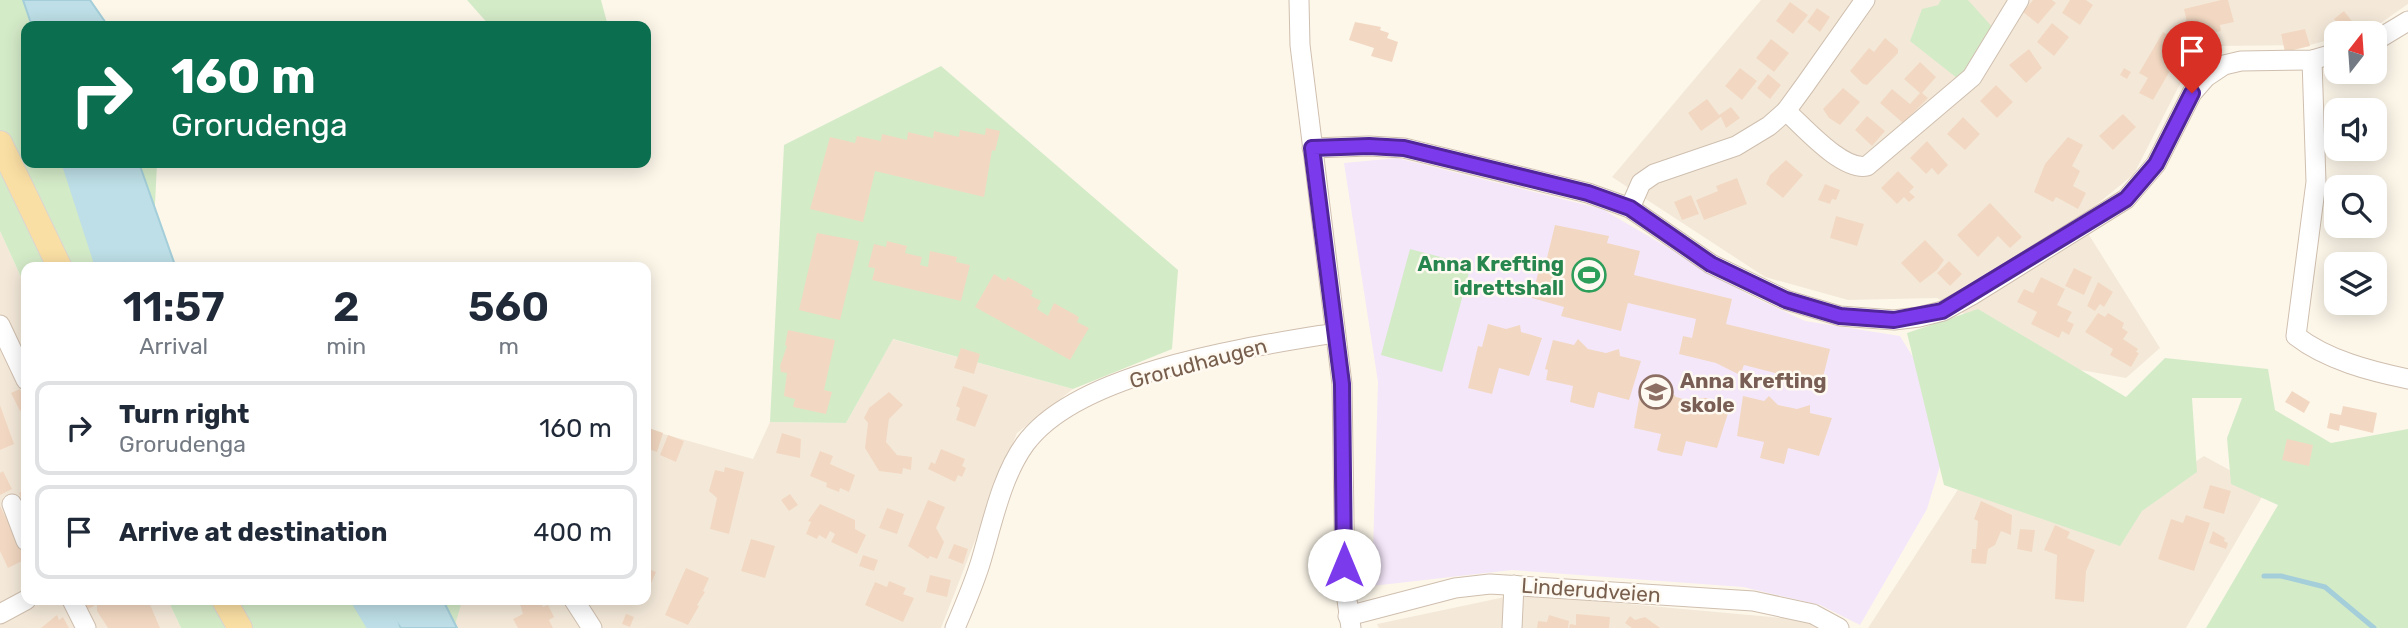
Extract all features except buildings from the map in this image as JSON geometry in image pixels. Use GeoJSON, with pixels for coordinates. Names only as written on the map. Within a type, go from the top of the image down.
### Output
{"type":"FeatureCollection","features":[{"type":"Feature","properties":{"kind":"main road"},"geometry":{"type":"LineString","coordinates":[[0,143],[57,262]]}},
{"type":"Feature","properties":{"kind":"street"},"geometry":{"type":"LineString","coordinates":[[1299,0],[1300,45],[1344,421],[1344,565],[1350,622]]}},
{"type":"Feature","properties":{"kind":"street"},"geometry":{"type":"LineString","coordinates":[[1630,208],[1641,183],[1654,174],[1737,146],[1786,111],[1865,0]]}},
{"type":"Feature","properties":{"kind":"street"},"geometry":{"type":"LineString","coordinates":[[1786,111],[1835,155],[1852,166],[1867,166],[1972,77],[2018,0]]}},
{"type":"Feature","properties":{"kind":"street"},"geometry":{"type":"LineString","coordinates":[[2387,34],[2408,21]]}},
{"type":"Feature","properties":{"kind":"street"},"geometry":{"type":"LineString","coordinates":[[1312,148],[1369,146],[1434,154],[1588,193],[1630,208],[1711,264],[1786,300],[1840,316],[1894,320],[1942,311],[2126,199],[2156,164],[2192,93],[2206,77],[2224,65],[2241,61],[2312,60],[2324,56]]}},
{"type":"Feature","properties":{"kind":"street"},"geometry":{"type":"LineString","coordinates":[[2312,60],[2316,182],[2296,336],[2313,349],[2335,358],[2408,379]]}},
{"type":"Feature","properties":{"kind":"street"},"geometry":{"type":"LineString","coordinates":[[0,325],[21,369]]}},
{"type":"Feature","properties":{"kind":"street","name":"Grorudhaugen"},"geometry":{"type":"LineString","coordinates":[[955,628],[979,568],[1003,490],[1024,445],[1054,416],[1086,397],[1150,372],[1265,345],[1335,333]]}},
{"type":"Feature","properties":{"kind":"street"},"geometry":{"type":"LineString","coordinates":[[12,504],[21,528]]}},
{"type":"Feature","properties":{"kind":"street"},"geometry":{"type":"LineString","coordinates":[[1512,628],[1514,585]]}},
{"type":"Feature","properties":{"kind":"street","name":"Linderudveien"},"geometry":{"type":"LineString","coordinates":[[1350,622],[1455,589],[1514,585],[1753,601],[1812,614],[1834,627]]}},
{"type":"Feature","properties":{"kind":"street"},"geometry":{"type":"LineString","coordinates":[[5,628],[0,614],[21,603]]}},
{"type":"Feature","properties":{"kind":"street"},"geometry":{"type":"LineString","coordinates":[[74,605],[86,628]]}},
{"type":"Feature","properties":{"kind":"street"},"geometry":{"type":"LineString","coordinates":[[578,605],[592,628]]}},
{"type":"Feature","properties":{"kind":"shaded area"},"geometry":{"type":"Polygon","coordinates":[[[1761,0],[2408,0],[2408,4],[2384,21],[2324,21],[2324,41],[2310,45],[2217,46],[2181,82],[2134,174],[2079,219],[2160,348],[2126,378],[2052,365],[1937,298],[1848,300],[1765,277],[1612,177],[1761,0]]]}},
{"type":"Feature","properties":{"kind":"shaded area","name":"Anna Krefting skole"},"geometry":{"type":"Polygon","coordinates":[[[1397,158],[1602,209],[1749,295],[1805,321],[1900,336],[1940,401],[1942,459],[1927,509],[1860,625],[1820,605],[1743,587],[1512,570],[1372,586],[1378,382],[1344,163],[1397,158]]]}},
{"type":"Feature","properties":{"kind":"shaded area"},"geometry":{"type":"Polygon","coordinates":[[[0,231],[21,277],[21,605],[170,605],[181,628],[0,628],[0,231]]]}},
{"type":"Feature","properties":{"kind":"shaded area"},"geometry":{"type":"Polygon","coordinates":[[[892,339],[1073,389],[1017,433],[941,628],[454,628],[460,605],[651,605],[651,430],[753,459],[770,422],[846,423],[892,339]]]}},
{"type":"Feature","properties":{"kind":"shaded area"},"geometry":{"type":"Polygon","coordinates":[[[2204,456],[2266,490],[2186,628],[1868,628],[1972,468],[2137,500],[2204,456]]]}},
{"type":"Feature","properties":{"kind":"shaded area"},"geometry":{"type":"Polygon","coordinates":[[[1519,594],[1805,620],[1819,628],[1379,628],[1377,624],[1519,594]]]}},
{"type":"Feature","properties":{"kind":"green space"},"geometry":{"type":"Polygon","coordinates":[[[0,0],[88,0],[90,21],[21,21],[21,168],[157,168],[153,246],[162,262],[21,262],[21,277],[0,231],[0,0]]]}},
{"type":"Feature","properties":{"kind":"green space"},"geometry":{"type":"Polygon","coordinates":[[[467,0],[601,0],[607,21],[486,21],[467,0]]]}},
{"type":"Feature","properties":{"kind":"green space"},"geometry":{"type":"Polygon","coordinates":[[[1941,0],[1968,0],[1995,30],[1981,56],[1957,78],[1910,41],[1922,9],[1938,5],[1941,0]]]}},
{"type":"Feature","properties":{"kind":"green space"},"geometry":{"type":"Polygon","coordinates":[[[941,66],[1178,270],[1172,349],[1073,389],[893,339],[846,423],[770,422],[784,145],[941,66]]]}},
{"type":"Feature","properties":{"kind":"green space"},"geometry":{"type":"Polygon","coordinates":[[[1410,249],[1471,265],[1442,372],[1381,355],[1410,249]]]}},
{"type":"Feature","properties":{"kind":"green space"},"geometry":{"type":"Polygon","coordinates":[[[1978,309],[2126,397],[2165,358],[2268,369],[2275,410],[2331,443],[2408,429],[2408,628],[2206,628],[2278,505],[2231,484],[2227,438],[2242,398],[2192,398],[2197,472],[2142,511],[2120,546],[1944,485],[1907,333],[1978,309]]]}},
{"type":"Feature","properties":{"kind":"green space"},"geometry":{"type":"Polygon","coordinates":[[[170,605],[461,605],[454,628],[181,628],[170,605]]]}},
{"type":"Feature","properties":{"kind":"water"},"geometry":{"type":"Polygon","coordinates":[[[23,0],[90,0],[105,21],[30,21],[23,0]]]}},
{"type":"Feature","properties":{"kind":"water"},"geometry":{"type":"Polygon","coordinates":[[[77,168],[141,168],[174,262],[117,262],[92,216],[77,168]]]}},
{"type":"Feature","properties":{"kind":"water"},"geometry":{"type":"Polygon","coordinates":[[[384,605],[446,605],[457,628],[401,628],[384,605]]]}},
{"type":"Feature","properties":{"kind":"waterway"},"geometry":{"type":"LineString","coordinates":[[79,168],[109,262]]}},
{"type":"Feature","properties":{"kind":"waterway"},"geometry":{"type":"LineString","coordinates":[[2264,576],[2281,576],[2325,587],[2374,628]]}},
{"type":"Feature","properties":{"kind":"waterway"},"geometry":{"type":"LineString","coordinates":[[370,605],[384,628]]}},
{"type":"Feature","properties":{"kind":"place","name":"Anna Krefting idrettshall"},"geometry":{"type":"Point","coordinates":[1589,275]}},
{"type":"Feature","properties":{"kind":"place","name":"Anna Krefting skole"},"geometry":{"type":"Point","coordinates":[1656,392]}},
{"type":"Feature","properties":{"kind":"route"},"geometry":{"type":"LineString","coordinates":[[1344,565],[1342,384],[1312,148],[1404,148],[1588,193],[1630,208],[1711,264],[1786,300],[1840,316],[1894,320],[1942,311],[2056,245],[2126,199],[2156,164],[2192,93]]}}]}
